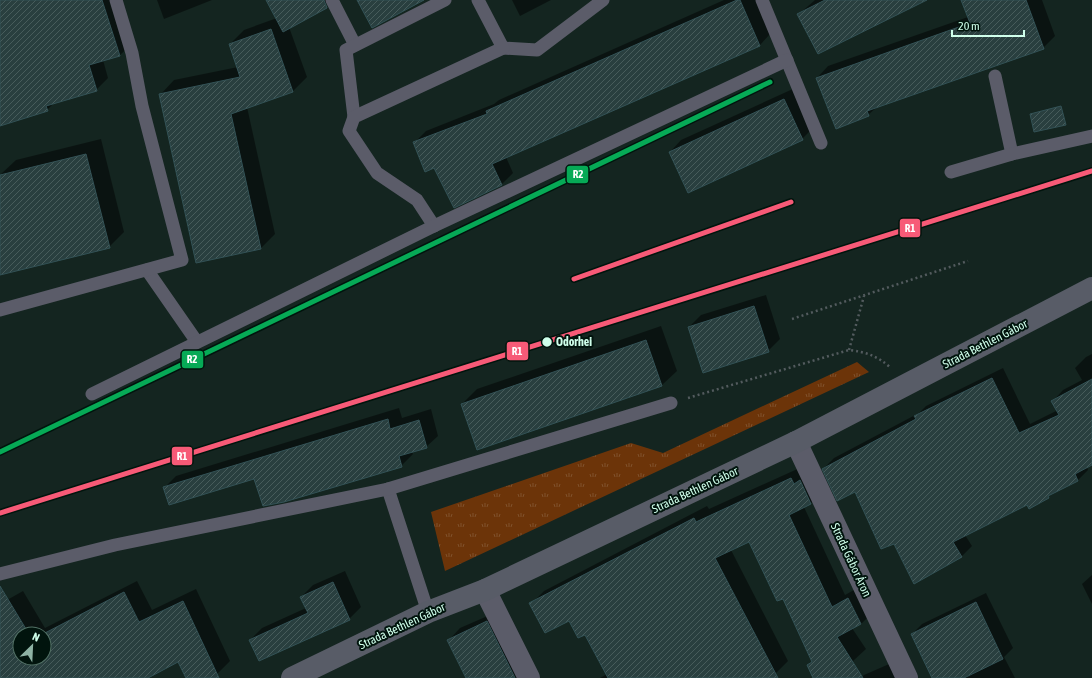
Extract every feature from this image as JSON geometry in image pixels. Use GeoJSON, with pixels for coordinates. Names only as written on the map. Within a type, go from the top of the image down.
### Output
{"type":"FeatureCollection","features":[{"type":"Feature","properties":{"kind":"main road","name":"Strada Bethlen Gábor"},"geometry":{"type":"LineString","coordinates":[[292,678],[428,612],[485,590],[796,442],[1092,288]]}},
{"type":"Feature","properties":{"kind":"street","name":"Strada Gábor Áron"},"geometry":{"type":"LineString","coordinates":[[796,442],[907,678]]}},
{"type":"Feature","properties":{"kind":"street"},"geometry":{"type":"LineString","coordinates":[[485,590],[529,678]]}},
{"type":"Feature","properties":{"kind":"lane"},"geometry":{"type":"LineString","coordinates":[[0,310],[182,260],[142,106],[132,53],[116,0]]}},
{"type":"Feature","properties":{"kind":"lane"},"geometry":{"type":"LineString","coordinates":[[332,0],[355,45]]}},
{"type":"Feature","properties":{"kind":"lane"},"geometry":{"type":"LineString","coordinates":[[434,226],[417,200],[378,173],[350,131],[354,117],[346,50],[445,0]]}},
{"type":"Feature","properties":{"kind":"lane"},"geometry":{"type":"LineString","coordinates":[[478,0],[503,48]]}},
{"type":"Feature","properties":{"kind":"lane"},"geometry":{"type":"LineString","coordinates":[[354,117],[503,48],[537,50],[603,0]]}},
{"type":"Feature","properties":{"kind":"lane"},"geometry":{"type":"LineString","coordinates":[[762,0],[821,143]]}},
{"type":"Feature","properties":{"kind":"lane"},"geometry":{"type":"LineString","coordinates":[[92,394],[434,226],[787,60]]}},
{"type":"Feature","properties":{"kind":"lane"},"geometry":{"type":"LineString","coordinates":[[994,76],[1012,154]]}},
{"type":"Feature","properties":{"kind":"lane"},"geometry":{"type":"LineString","coordinates":[[951,172],[1012,154],[1092,136]]}},
{"type":"Feature","properties":{"kind":"lane"},"geometry":{"type":"LineString","coordinates":[[147,270],[197,342]]}},
{"type":"Feature","properties":{"kind":"lane"},"geometry":{"type":"LineString","coordinates":[[0,574],[115,545],[388,489],[671,403]]}},
{"type":"Feature","properties":{"kind":"lane"},"geometry":{"type":"LineString","coordinates":[[388,489],[428,612]]}},
{"type":"Feature","properties":{"kind":"path"},"geometry":{"type":"LineString","coordinates":[[792,320],[968,261]]}},
{"type":"Feature","properties":{"kind":"path"},"geometry":{"type":"LineString","coordinates":[[849,350],[864,296]]}},
{"type":"Feature","properties":{"kind":"path"},"geometry":{"type":"LineString","coordinates":[[671,403],[849,350],[865,352],[878,358],[910,383]]}},
{"type":"Feature","properties":{"kind":"green space"},"geometry":{"type":"Polygon","coordinates":[[[857,362],[869,372],[445,571],[431,512],[631,443],[663,453],[857,362]]]}},
{"type":"Feature","properties":{"kind":"building"},"geometry":{"type":"Polygon","coordinates":[[[0,0],[102,0],[120,56],[89,65],[97,91],[46,106],[48,111],[0,126],[0,0]]]}},
{"type":"Feature","properties":{"kind":"building"},"geometry":{"type":"Polygon","coordinates":[[[266,0],[324,0],[327,8],[283,32],[266,0]]]}},
{"type":"Feature","properties":{"kind":"building"},"geometry":{"type":"Polygon","coordinates":[[[357,0],[424,0],[372,28],[357,0]]]}},
{"type":"Feature","properties":{"kind":"building"},"geometry":{"type":"Polygon","coordinates":[[[737,0],[740,0],[760,46],[492,164],[502,185],[454,208],[434,168],[425,172],[413,142],[487,114],[486,111],[737,0]]]}},
{"type":"Feature","properties":{"kind":"building"},"geometry":{"type":"Polygon","coordinates":[[[825,0],[927,0],[818,54],[797,14],[825,0]]]}},
{"type":"Feature","properties":{"kind":"building"},"geometry":{"type":"Polygon","coordinates":[[[961,0],[1026,0],[1044,49],[867,111],[869,116],[836,129],[816,78],[970,23],[961,0]]]}},
{"type":"Feature","properties":{"kind":"building"},"geometry":{"type":"Polygon","coordinates":[[[271,29],[293,92],[231,114],[261,249],[196,263],[159,94],[240,77],[229,44],[271,29]]]}},
{"type":"Feature","properties":{"kind":"building"},"geometry":{"type":"Polygon","coordinates":[[[784,99],[803,140],[688,193],[669,152],[784,99]]]}},
{"type":"Feature","properties":{"kind":"building"},"geometry":{"type":"Polygon","coordinates":[[[1061,106],[1066,125],[1034,132],[1030,114],[1061,106]]]}},
{"type":"Feature","properties":{"kind":"building"},"geometry":{"type":"Polygon","coordinates":[[[86,154],[110,248],[0,275],[0,175],[86,154]]]}},
{"type":"Feature","properties":{"kind":"building"},"geometry":{"type":"Polygon","coordinates":[[[754,306],[769,352],[703,373],[688,327],[754,306]]]}},
{"type":"Feature","properties":{"kind":"building"},"geometry":{"type":"Polygon","coordinates":[[[646,340],[662,386],[477,450],[461,404],[646,340]]]}},
{"type":"Feature","properties":{"kind":"building"},"geometry":{"type":"Polygon","coordinates":[[[992,378],[1019,433],[1059,415],[1051,401],[1092,379],[1092,465],[1075,474],[1078,481],[1048,496],[1049,498],[1029,509],[1027,505],[953,542],[962,557],[914,584],[894,544],[881,549],[855,492],[837,501],[822,469],[916,419],[914,416],[992,378]]]}},
{"type":"Feature","properties":{"kind":"building"},"geometry":{"type":"Polygon","coordinates":[[[388,419],[390,429],[419,420],[427,448],[399,456],[402,467],[284,502],[263,506],[254,479],[169,505],[163,487],[388,419]]]}},
{"type":"Feature","properties":{"kind":"building"},"geometry":{"type":"Polygon","coordinates":[[[791,478],[794,484],[800,480],[811,504],[789,515],[832,607],[848,598],[861,624],[837,637],[863,678],[813,678],[807,665],[812,662],[783,599],[777,601],[749,542],[715,558],[778,678],[608,678],[585,635],[578,638],[569,621],[545,633],[529,603],[694,518],[696,522],[791,478]]]}},
{"type":"Feature","properties":{"kind":"building"},"geometry":{"type":"Polygon","coordinates":[[[333,582],[350,620],[259,661],[249,640],[308,613],[300,597],[333,582]]]}},
{"type":"Feature","properties":{"kind":"building"},"geometry":{"type":"Polygon","coordinates":[[[0,586],[24,626],[12,626],[12,666],[52,666],[52,629],[124,592],[139,622],[183,601],[219,678],[186,678],[178,662],[148,678],[0,678],[0,586]]]}},
{"type":"Feature","properties":{"kind":"building"},"geometry":{"type":"Polygon","coordinates":[[[976,602],[1003,659],[964,678],[932,678],[911,634],[976,602]]]}},
{"type":"Feature","properties":{"kind":"building"},"geometry":{"type":"Polygon","coordinates":[[[487,621],[515,678],[466,678],[447,640],[487,621]]]}},
{"type":"Feature","properties":{"kind":"transit line","name":"R2"},"geometry":{"type":"LineString","coordinates":[[0,452],[770,82]]}},
{"type":"Feature","properties":{"kind":"transit line","name":"R1"},"geometry":{"type":"LineString","coordinates":[[0,513],[1092,171]]}},
{"type":"Feature","properties":{"kind":"transit line","name":"R1"},"geometry":{"type":"LineString","coordinates":[[574,279],[791,202]]}},
{"type":"Feature","properties":{"kind":"place","name":"Odorhei"},"geometry":{"type":"Point","coordinates":[547,342]}}]}
